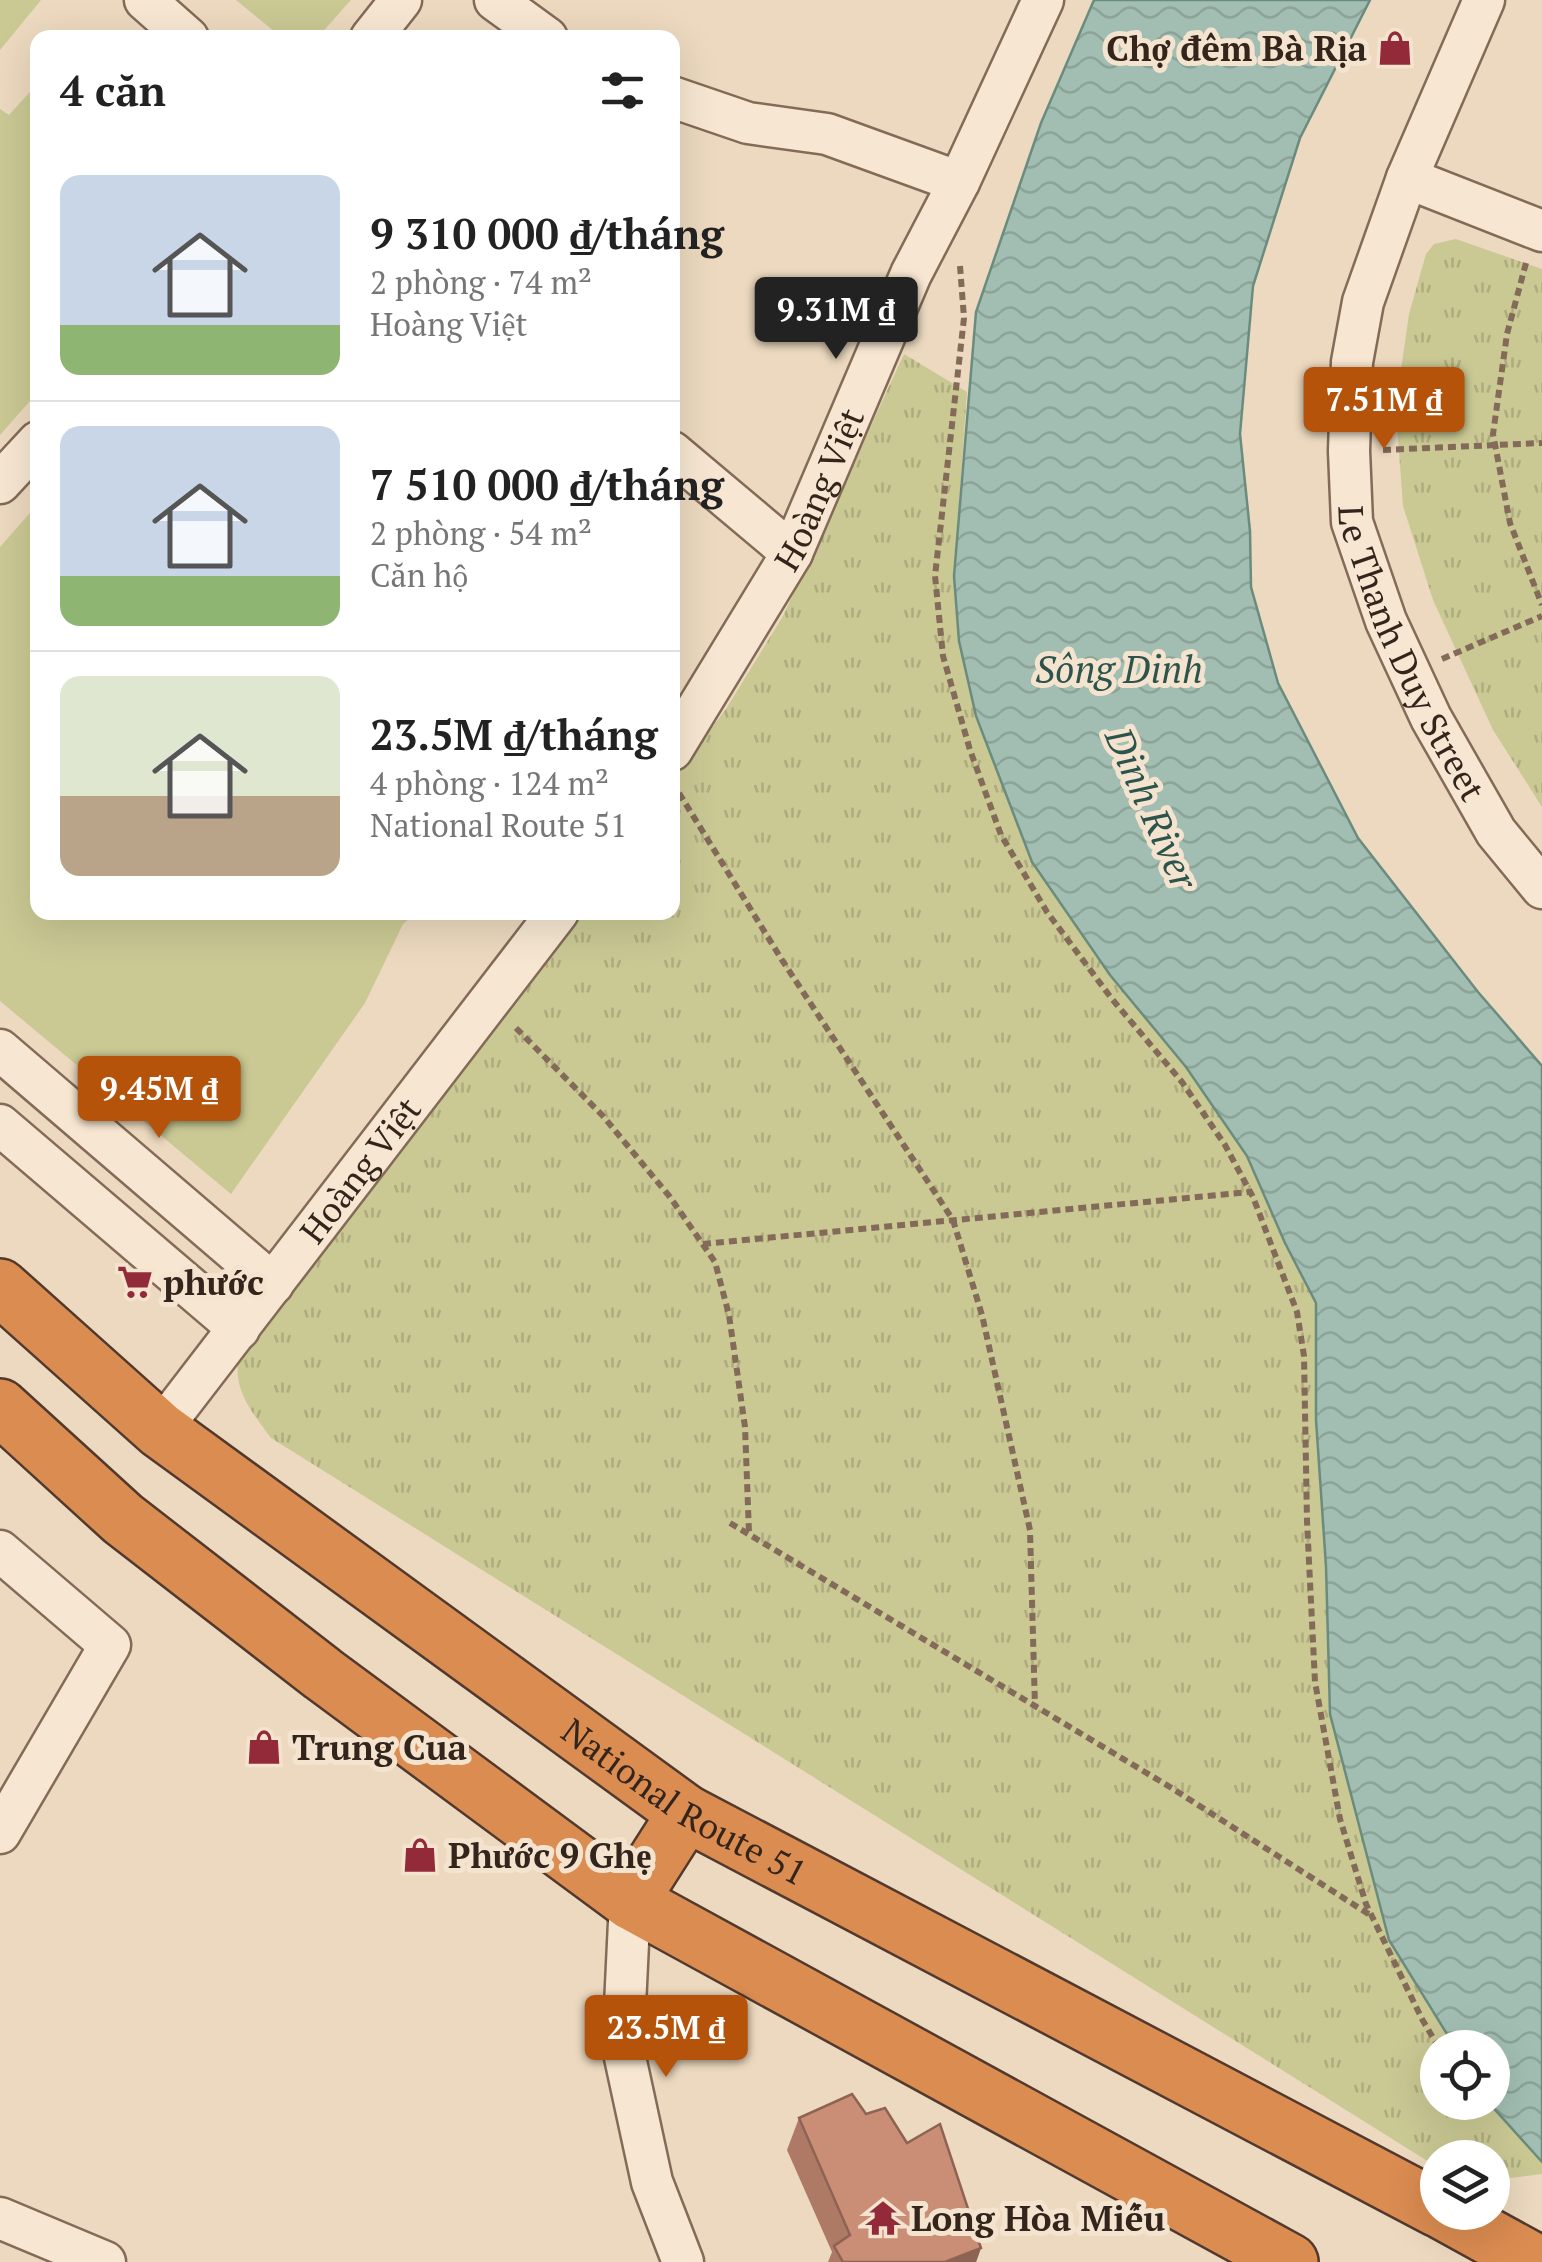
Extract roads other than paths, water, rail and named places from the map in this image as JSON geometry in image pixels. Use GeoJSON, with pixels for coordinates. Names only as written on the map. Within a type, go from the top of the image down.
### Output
{"type":"FeatureCollection","features":[{"type":"Feature","properties":{"kind":"highway","name":"National Route 51"},"geometry":{"type":"LineString","coordinates":[[0,1288],[160,1430],[686,1814],[1420,2200]]}},
{"type":"Feature","properties":{"kind":"highway"},"geometry":{"type":"LineString","coordinates":[[0,1407],[123,1519],[322,1674],[630,1901],[1290,2262]]}},
{"type":"Feature","properties":{"kind":"highway"},"geometry":{"type":"LineString","coordinates":[[630,1901],[686,1814]]}},
{"type":"Feature","properties":{"kind":"highway","name":"National Route 51"},"geometry":{"type":"LineString","coordinates":[[1477,2230],[1534,2262]]}},
{"type":"Feature","properties":{"kind":"street"},"geometry":{"type":"LineString","coordinates":[[146,0],[179,30]]}},
{"type":"Feature","properties":{"kind":"street"},"geometry":{"type":"LineString","coordinates":[[377,30],[401,0]]}},
{"type":"Feature","properties":{"kind":"street"},"geometry":{"type":"LineString","coordinates":[[495,0],[536,30]]}},
{"type":"Feature","properties":{"kind":"street","name":"Hoàng Việt"},"geometry":{"type":"LineString","coordinates":[[680,737],[792,554],[911,274],[959,182],[1043,0]]}},
{"type":"Feature","properties":{"kind":"street","name":"Le Thanh Duy Street"},"geometry":{"type":"LineString","coordinates":[[1484,0],[1407,178],[1364,302],[1352,362],[1352,522],[1386,621],[1458,769],[1496,832],[1542,888]]}},
{"type":"Feature","properties":{"kind":"street"},"geometry":{"type":"LineString","coordinates":[[680,99],[748,123],[826,134],[959,182]]}},
{"type":"Feature","properties":{"kind":"street"},"geometry":{"type":"LineString","coordinates":[[1407,178],[1539,230]]}},
{"type":"Feature","properties":{"kind":"street"},"geometry":{"type":"LineString","coordinates":[[0,484],[30,451]]}},
{"type":"Feature","properties":{"kind":"street"},"geometry":{"type":"LineString","coordinates":[[680,459],[792,554]]}},
{"type":"Feature","properties":{"kind":"street","name":"Hoàng Việt"},"geometry":{"type":"LineString","coordinates":[[160,1430],[552,920]]}},
{"type":"Feature","properties":{"kind":"street"},"geometry":{"type":"LineString","coordinates":[[0,1050],[273,1284]]}},
{"type":"Feature","properties":{"kind":"street"},"geometry":{"type":"LineString","coordinates":[[0,1125],[239,1329]]}},
{"type":"Feature","properties":{"kind":"street"},"geometry":{"type":"LineString","coordinates":[[0,1551],[110,1645],[0,1834]]}},
{"type":"Feature","properties":{"kind":"street"},"geometry":{"type":"LineString","coordinates":[[630,1901],[623,2048],[652,2182],[683,2262]]}},
{"type":"Feature","properties":{"kind":"street"},"geometry":{"type":"LineString","coordinates":[[0,2218],[105,2262]]}},
{"type":"Feature","properties":{"kind":"water","name":"Sông Dinh"},"geometry":{"type":"Polygon","coordinates":[[[1094,0],[1370,0],[1300,138],[1253,286],[1240,434],[1250,531],[1251,587],[1278,683],[1358,838],[1478,992],[1542,1066],[1542,2162],[1504,2120],[1510,2120],[1510,2030],[1445,2030],[1389,1940],[1330,1714],[1326,1566],[1316,1420],[1316,1303],[1247,1156],[1186,1067],[1110,975],[1032,862],[976,716],[959,641],[954,576],[976,312],[1041,123],[1094,0]]]}},
{"type":"Feature","properties":{"kind":"place","name":"Chợ đêm Bà Rịa"},"geometry":{"type":"Point","coordinates":[1395,48]}},
{"type":"Feature","properties":{"kind":"place","name":"phước"},"geometry":{"type":"Point","coordinates":[135,1282]}},
{"type":"Feature","properties":{"kind":"place","name":"Trung Cua"},"geometry":{"type":"Point","coordinates":[264,1747]}},
{"type":"Feature","properties":{"kind":"place","name":"Phước 9 Ghẹ"},"geometry":{"type":"Point","coordinates":[420,1855]}},
{"type":"Feature","properties":{"kind":"place","name":"Long Hòa Miếu"},"geometry":{"type":"Point","coordinates":[883,2218]}},
{"type":"Feature","properties":{"kind":"water label","name":"Dinh River"},"geometry":{"type":"Point","coordinates":[1152,808]}}]}
